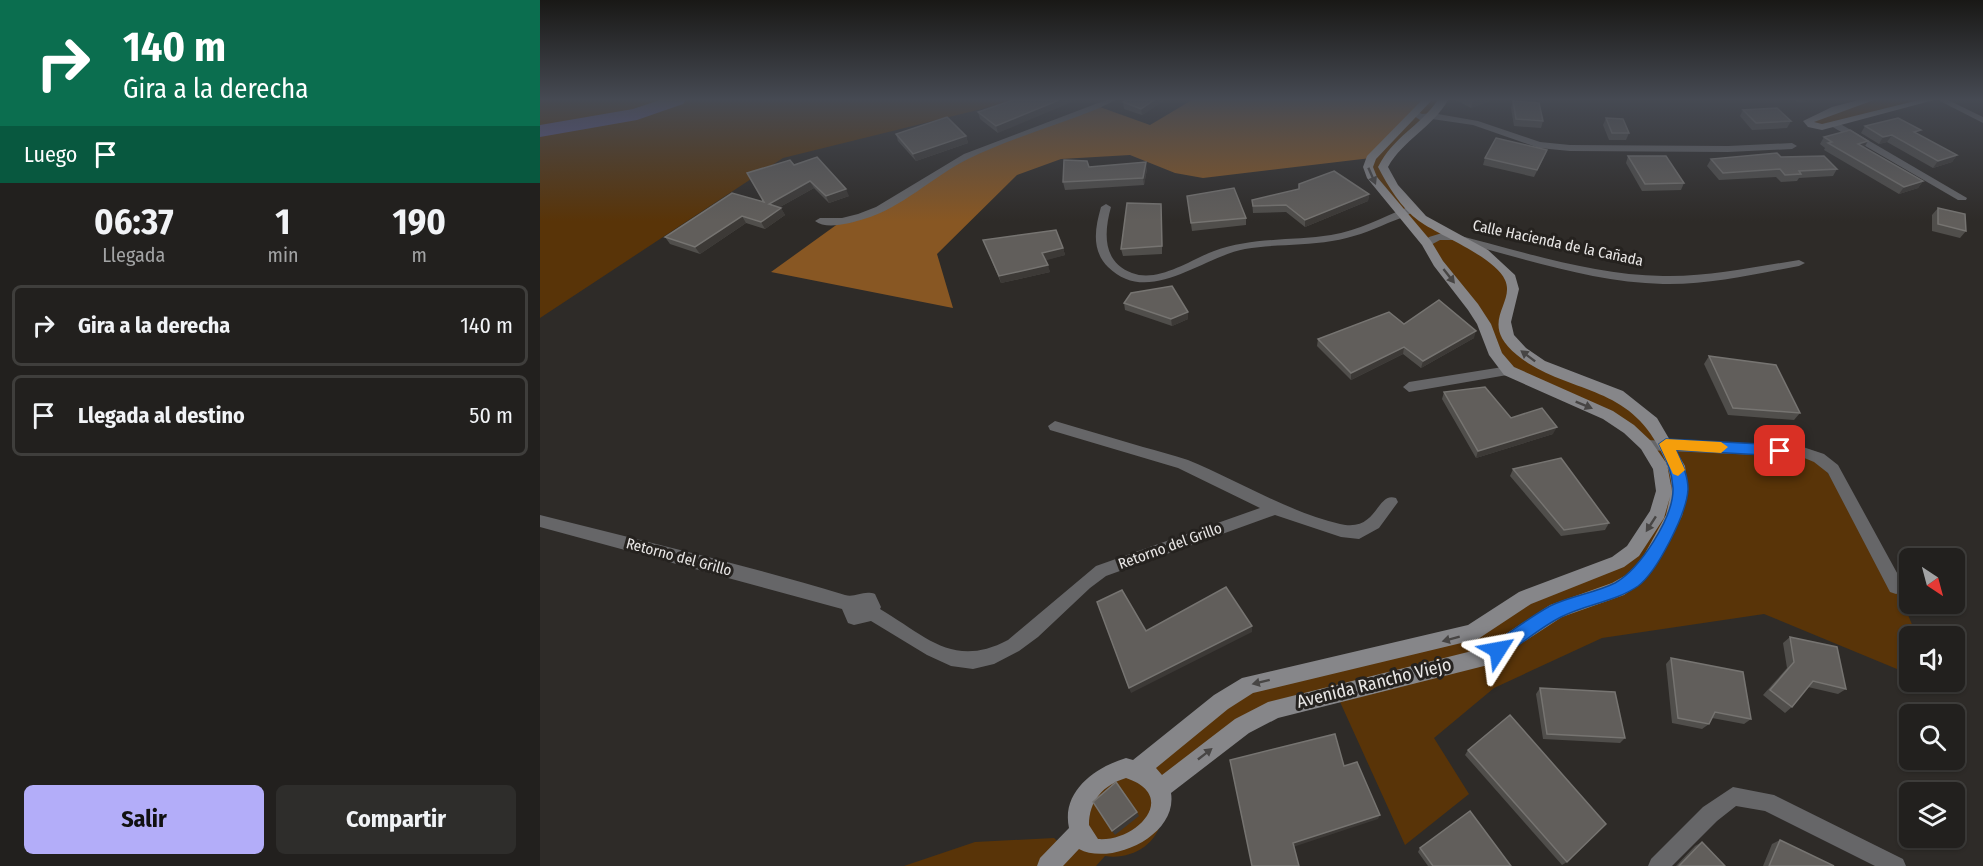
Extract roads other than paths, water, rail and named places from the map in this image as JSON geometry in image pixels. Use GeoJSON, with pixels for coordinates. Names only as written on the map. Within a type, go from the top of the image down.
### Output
{"type":"FeatureCollection","features":[{"type":"Feature","properties":{"kind":"street"},"geometry":{"type":"LineString","coordinates":[[820,221],[839,223],[867,217],[964,158],[1009,140]]}},
{"type":"Feature","properties":{"kind":"street","name":"Calle Hacienda de la Cañada"},"geometry":{"type":"LineString","coordinates":[[1385,140],[1379,146],[1368,167],[1378,188],[1407,211],[1494,260],[1511,278],[1513,289],[1504,322],[1508,337],[1521,351],[1540,364],[1618,395],[1652,422]]}},
{"type":"Feature","properties":{"kind":"street","name":"Calle Hacienda de la Cañada"},"geometry":{"type":"LineString","coordinates":[[1403,140],[1392,150],[1383,166],[1438,263],[1473,307],[1484,324],[1496,355],[1509,371]]}},
{"type":"Feature","properties":{"kind":"street"},"geometry":{"type":"LineString","coordinates":[[1526,140],[1539,145],[1570,148],[1728,149],[1792,146]]}},
{"type":"Feature","properties":{"kind":"street"},"geometry":{"type":"LineString","coordinates":[[1862,140],[1962,198]]}},
{"type":"Feature","properties":{"kind":"street"},"geometry":{"type":"LineString","coordinates":[[1106,207],[1100,230],[1100,245],[1108,261],[1120,273],[1136,279],[1154,279],[1230,249],[1274,242],[1333,237],[1407,211]]}},
{"type":"Feature","properties":{"kind":"street"},"geometry":{"type":"LineString","coordinates":[[1427,244],[1431,238],[1453,237]]}},
{"type":"Feature","properties":{"kind":"street","name":"Calle Hacienda de la Cañada"},"geometry":{"type":"LineString","coordinates":[[1453,237],[1614,274],[1661,280],[1699,280],[1799,263]]}},
{"type":"Feature","properties":{"kind":"street"},"geometry":{"type":"LineString","coordinates":[[1409,387],[1509,371],[1608,415],[1629,429],[1646,445],[1666,444],[1803,452],[1819,458],[1833,469],[1896,587]]}},
{"type":"Feature","properties":{"kind":"street","name":"Avenida Rancho Viejo"},"geometry":{"type":"LineString","coordinates":[[1159,790],[1242,726],[1275,709],[1434,667],[1488,656],[1556,611],[1618,589],[1634,579],[1649,562],[1674,516],[1680,490],[1677,466],[1652,422]]}},
{"type":"Feature","properties":{"kind":"street"},"geometry":{"type":"LineString","coordinates":[[1055,426],[1182,464],[1275,509],[1341,531],[1359,533],[1374,524],[1391,502]]}},
{"type":"Feature","properties":{"kind":"street","name":"Avenida Rancho Viejo"},"geometry":{"type":"LineString","coordinates":[[1137,770],[1221,702],[1249,686],[1337,663],[1425,646],[1472,633],[1533,594],[1618,562],[1633,551],[1658,513],[1664,491],[1661,468],[1646,445]]}},
{"type":"Feature","properties":{"kind":"street","name":"Retorno del Grillo"},"geometry":{"type":"LineString","coordinates":[[540,521],[805,590],[853,605],[858,601],[869,599],[873,607],[870,612],[951,658],[976,661],[1003,653],[1027,637],[1082,583],[1101,571],[1275,509]]}},
{"type":"Feature","properties":{"kind":"street"},"geometry":{"type":"LineString","coordinates":[[1425,646],[1434,667]]}},
{"type":"Feature","properties":{"kind":"street"},"geometry":{"type":"LineString","coordinates":[[1115,770],[1137,770],[1147,775],[1159,790],[1163,805],[1162,817],[1151,841],[1129,856],[1100,861],[1081,831],[1081,805],[1094,783],[1115,770]]}},
{"type":"Feature","properties":{"kind":"street"},"geometry":{"type":"LineString","coordinates":[[1658,866],[1710,814],[1732,796],[1767,802],[1896,866]]}},
{"type":"Feature","properties":{"kind":"street"},"geometry":{"type":"LineString","coordinates":[[1048,866],[1081,831]]}}]}
